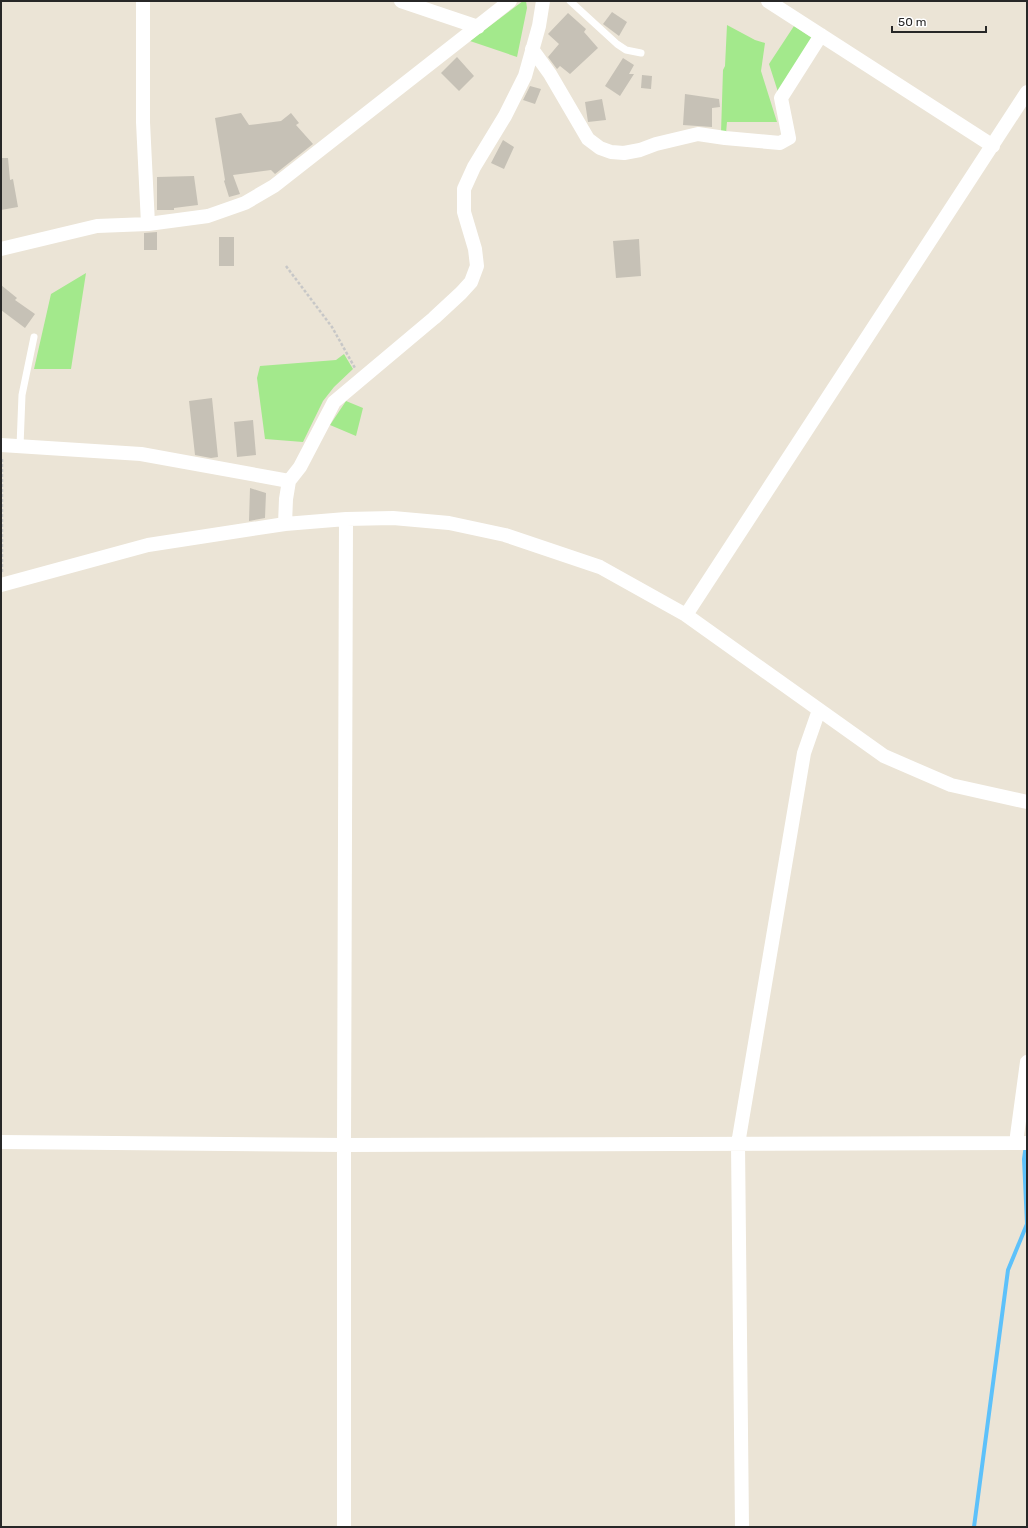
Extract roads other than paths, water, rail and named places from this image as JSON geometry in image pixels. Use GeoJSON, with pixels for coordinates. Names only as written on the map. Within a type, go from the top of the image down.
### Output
{"type":"FeatureCollection","features":[{"type":"Feature","properties":{"kind":"street"},"geometry":{"type":"LineString","coordinates":[[143,1],[143,122],[148,224]]}},
{"type":"Feature","properties":{"kind":"street"},"geometry":{"type":"LineString","coordinates":[[400,1],[478,27]]}},
{"type":"Feature","properties":{"kind":"street"},"geometry":{"type":"LineString","coordinates":[[1,249],[97,226],[148,224],[208,216],[245,203],[274,186],[510,1]]}},
{"type":"Feature","properties":{"kind":"street"},"geometry":{"type":"LineString","coordinates":[[285,524],[286,499],[289,481],[300,467],[334,402],[434,318],[471,282],[477,266],[475,249],[464,212],[464,190],[474,167],[505,116],[525,76],[539,26],[543,1]]}},
{"type":"Feature","properties":{"kind":"street"},"geometry":{"type":"LineString","coordinates":[[768,1],[993,146]]}},
{"type":"Feature","properties":{"kind":"street"},"geometry":{"type":"LineString","coordinates":[[532,50],[550,74],[588,139],[600,148],[611,152],[624,153],[698,134],[780,143],[789,138],[781,98],[821,35]]}},
{"type":"Feature","properties":{"kind":"street"},"geometry":{"type":"LineString","coordinates":[[686,615],[1027,92]]}},
{"type":"Feature","properties":{"kind":"street"},"geometry":{"type":"LineString","coordinates":[[2,445],[141,454],[289,481]]}},
{"type":"Feature","properties":{"kind":"street"},"geometry":{"type":"LineString","coordinates":[[1,585],[148,545],[285,524],[346,519],[393,518],[449,523],[505,535],[600,567],[686,615],[884,756],[951,786],[1027,802]]}},
{"type":"Feature","properties":{"kind":"street"},"geometry":{"type":"LineString","coordinates":[[344,1527],[346,519]]}},
{"type":"Feature","properties":{"kind":"street"},"geometry":{"type":"LineString","coordinates":[[742,1527],[738,1144],[804,753],[819,710]]}},
{"type":"Feature","properties":{"kind":"street"},"geometry":{"type":"LineString","coordinates":[[1,1142],[344,1145],[1022,1143],[1027,1062]]}},
{"type":"Feature","properties":{"kind":"lane"},"geometry":{"type":"LineString","coordinates":[[570,1],[616,44],[626,50],[641,53]]}},
{"type":"Feature","properties":{"kind":"lane"},"geometry":{"type":"LineString","coordinates":[[20,446],[22,395],[34,337]]}},
{"type":"Feature","properties":{"kind":"waterway"},"geometry":{"type":"LineString","coordinates":[[974,1527],[1008,1270],[1027,1224],[1024,1159],[1026,1145]]}}]}
